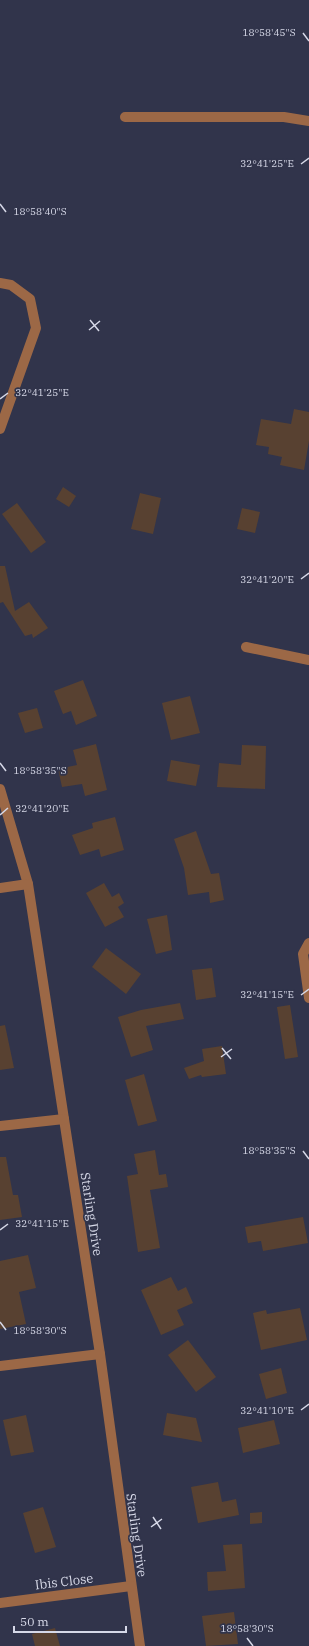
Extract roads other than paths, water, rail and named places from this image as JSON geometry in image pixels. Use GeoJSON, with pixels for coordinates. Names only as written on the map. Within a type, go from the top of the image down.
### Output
{"type":"FeatureCollection","features":[{"type":"Feature","properties":{"kind":"street"},"geometry":{"type":"LineString","coordinates":[[125,117],[284,117],[309,121]]}},
{"type":"Feature","properties":{"kind":"street"},"geometry":{"type":"LineString","coordinates":[[0,283],[11,284],[30,299],[36,328],[0,429]]}},
{"type":"Feature","properties":{"kind":"street"},"geometry":{"type":"LineString","coordinates":[[246,647],[309,660]]}},
{"type":"Feature","properties":{"kind":"street","name":"Starling Drive"},"geometry":{"type":"LineString","coordinates":[[0,789],[28,884],[100,1354],[140,1646]]}},
{"type":"Feature","properties":{"kind":"street"},"geometry":{"type":"LineString","coordinates":[[0,888],[28,884]]}},
{"type":"Feature","properties":{"kind":"street"},"geometry":{"type":"LineString","coordinates":[[309,943],[303,954],[309,998]]}},
{"type":"Feature","properties":{"kind":"street"},"geometry":{"type":"LineString","coordinates":[[0,1126],[64,1119]]}},
{"type":"Feature","properties":{"kind":"street"},"geometry":{"type":"LineString","coordinates":[[0,1366],[100,1354]]}},
{"type":"Feature","properties":{"kind":"street","name":"Ibis Close"},"geometry":{"type":"LineString","coordinates":[[0,1603],[131,1586]]}}]}
